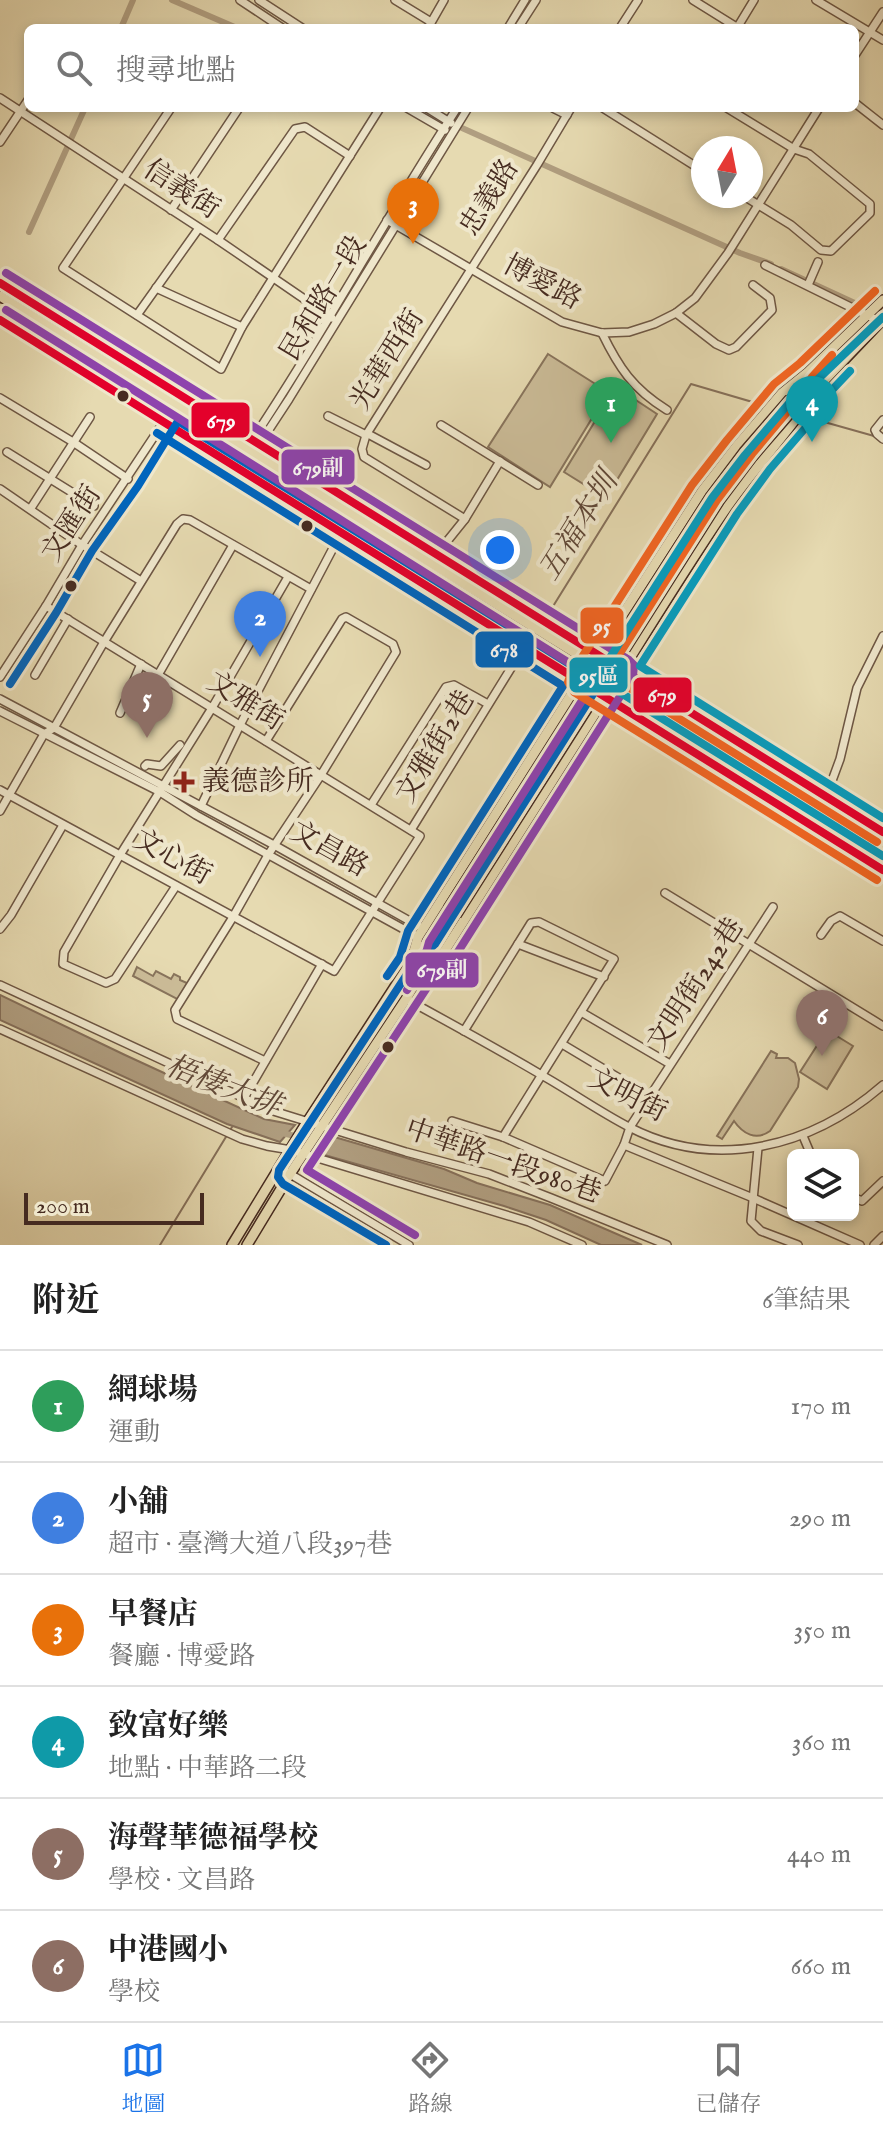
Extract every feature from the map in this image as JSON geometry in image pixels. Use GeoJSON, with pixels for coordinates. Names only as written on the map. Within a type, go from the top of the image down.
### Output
{"type":"FeatureCollection","features":[{"type":"Feature","properties":{"kind":"main road"},"geometry":{"type":"LineString","coordinates":[[0,283],[180,395],[247,456],[341,533],[428,568],[524,647],[588,668]]}},
{"type":"Feature","properties":{"kind":"main road"},"geometry":{"type":"LineString","coordinates":[[0,296],[169,413]]}},
{"type":"Feature","properties":{"kind":"main road"},"geometry":{"type":"LineString","coordinates":[[411,962],[421,933],[688,512],[723,463],[782,393],[883,300]]}},
{"type":"Feature","properties":{"kind":"main road"},"geometry":{"type":"LineString","coordinates":[[0,308],[169,413]]}},
{"type":"Feature","properties":{"kind":"main road"},"geometry":{"type":"LineString","coordinates":[[0,320],[247,456],[614,684],[883,844]]}},
{"type":"Feature","properties":{"kind":"main road"},"geometry":{"type":"LineString","coordinates":[[425,969],[444,952],[727,507],[804,411],[821,384],[882,321]]}},
{"type":"Feature","properties":{"kind":"main road"},"geometry":{"type":"LineString","coordinates":[[232,1245],[411,962],[452,912],[719,501],[793,402],[808,372]]}},
{"type":"Feature","properties":{"kind":"main road"},"geometry":{"type":"LineString","coordinates":[[793,402],[821,384]]}},
{"type":"Feature","properties":{"kind":"main road"},"geometry":{"type":"LineString","coordinates":[[247,456],[354,529],[428,568],[883,857]]}},
{"type":"Feature","properties":{"kind":"main road"},"geometry":{"type":"LineString","coordinates":[[614,684],[826,797],[883,832]]}},
{"type":"Feature","properties":{"kind":"main road"},"geometry":{"type":"LineString","coordinates":[[614,684],[883,870]]}},
{"type":"Feature","properties":{"kind":"main road"},"geometry":{"type":"LineString","coordinates":[[247,1245],[425,969],[452,912]]}},
{"type":"Feature","properties":{"kind":"street"},"geometry":{"type":"LineString","coordinates":[[240,0],[276,24]]}},
{"type":"Feature","properties":{"kind":"street"},"geometry":{"type":"LineString","coordinates":[[259,0],[296,24]]}},
{"type":"Feature","properties":{"kind":"street"},"geometry":{"type":"LineString","coordinates":[[395,0],[428,24]]}},
{"type":"Feature","properties":{"kind":"street"},"geometry":{"type":"LineString","coordinates":[[430,24],[444,0]]}},
{"type":"Feature","properties":{"kind":"street"},"geometry":{"type":"LineString","coordinates":[[510,24],[525,0]]}},
{"type":"Feature","properties":{"kind":"street"},"geometry":{"type":"LineString","coordinates":[[521,24],[536,0]]}},
{"type":"Feature","properties":{"kind":"street"},"geometry":{"type":"LineString","coordinates":[[623,24],[638,0]]}},
{"type":"Feature","properties":{"kind":"street"},"geometry":{"type":"LineString","coordinates":[[693,0],[732,24]]}},
{"type":"Feature","properties":{"kind":"street"},"geometry":{"type":"LineString","coordinates":[[740,24],[754,0]]}},
{"type":"Feature","properties":{"kind":"street"},"geometry":{"type":"LineString","coordinates":[[816,0],[855,24]]}},
{"type":"Feature","properties":{"kind":"street"},"geometry":{"type":"LineString","coordinates":[[859,49],[883,12]]}},
{"type":"Feature","properties":{"kind":"street"},"geometry":{"type":"LineString","coordinates":[[859,26],[883,40]]}},
{"type":"Feature","properties":{"kind":"street","name":"信義街"},"geometry":{"type":"LineString","coordinates":[[0,98],[334,319]]}},
{"type":"Feature","properties":{"kind":"street"},"geometry":{"type":"LineString","coordinates":[[0,142],[24,106]]}},
{"type":"Feature","properties":{"kind":"street"},"geometry":{"type":"LineString","coordinates":[[859,106],[883,125]]}},
{"type":"Feature","properties":{"kind":"street"},"geometry":{"type":"LineString","coordinates":[[168,112],[63,268],[221,369],[242,327],[378,112]]}},
{"type":"Feature","properties":{"kind":"street"},"geometry":{"type":"LineString","coordinates":[[171,210],[236,112]]}},
{"type":"Feature","properties":{"kind":"street"},"geometry":{"type":"LineString","coordinates":[[414,112],[444,130],[455,128]]}},
{"type":"Feature","properties":{"kind":"street"},"geometry":{"type":"LineString","coordinates":[[434,112],[455,128]]}},
{"type":"Feature","properties":{"kind":"street","name":"民和路一段"},"geometry":{"type":"LineString","coordinates":[[334,319],[387,220],[455,112]]}},
{"type":"Feature","properties":{"kind":"street","name":"民和路一段"},"geometry":{"type":"LineString","coordinates":[[247,456],[465,112]]}},
{"type":"Feature","properties":{"kind":"street","name":"忠義路"},"geometry":{"type":"LineString","coordinates":[[470,269],[568,112]]}},
{"type":"Feature","properties":{"kind":"street"},"geometry":{"type":"LineString","coordinates":[[609,112],[691,163]]}},
{"type":"Feature","properties":{"kind":"street"},"geometry":{"type":"LineString","coordinates":[[734,112],[794,149],[809,154],[870,204],[870,213],[831,251],[821,250],[791,225],[763,208]]}},
{"type":"Feature","properties":{"kind":"street","name":"博愛路"},"geometry":{"type":"LineString","coordinates":[[763,199],[817,112]]}},
{"type":"Feature","properties":{"kind":"street"},"geometry":{"type":"LineString","coordinates":[[218,240],[295,129],[305,127],[350,156]]}},
{"type":"Feature","properties":{"kind":"street","name":"博愛路"},"geometry":{"type":"LineString","coordinates":[[387,220],[562,322],[602,333],[629,332],[654,324],[676,313],[695,298],[757,208]]}},
{"type":"Feature","properties":{"kind":"street"},"geometry":{"type":"LineString","coordinates":[[137,315],[199,228]]}},
{"type":"Feature","properties":{"kind":"street"},"geometry":{"type":"LineString","coordinates":[[808,285],[818,262]]}},
{"type":"Feature","properties":{"kind":"street"},"geometry":{"type":"LineString","coordinates":[[765,265],[882,321]]}},
{"type":"Feature","properties":{"kind":"street","name":"光華西街"},"geometry":{"type":"LineString","coordinates":[[465,519],[364,457],[362,449],[367,434],[470,269]]}},
{"type":"Feature","properties":{"kind":"street"},"geometry":{"type":"LineString","coordinates":[[676,313],[716,344],[729,350],[736,347],[772,310],[770,298],[753,285]]}},
{"type":"Feature","properties":{"kind":"street"},"geometry":{"type":"LineString","coordinates":[[156,288],[242,327]]}},
{"type":"Feature","properties":{"kind":"street"},"geometry":{"type":"LineString","coordinates":[[602,333],[618,365],[637,388],[667,410]]}},
{"type":"Feature","properties":{"kind":"street","name":"文匯街"},"geometry":{"type":"LineString","coordinates":[[0,677],[180,395]]}},
{"type":"Feature","properties":{"kind":"street"},"geometry":{"type":"LineString","coordinates":[[0,398],[128,479]]}},
{"type":"Feature","properties":{"kind":"street"},"geometry":{"type":"LineString","coordinates":[[328,416],[426,465]]}},
{"type":"Feature","properties":{"kind":"street"},"geometry":{"type":"LineString","coordinates":[[31,508],[90,417]]}},
{"type":"Feature","properties":{"kind":"street"},"geometry":{"type":"LineString","coordinates":[[883,420],[875,430],[883,439]]}},
{"type":"Feature","properties":{"kind":"street"},"geometry":{"type":"LineString","coordinates":[[441,425],[538,485]]}},
{"type":"Feature","properties":{"kind":"street"},"geometry":{"type":"LineString","coordinates":[[7,452],[94,506]]}},
{"type":"Feature","properties":{"kind":"street"},"geometry":{"type":"LineString","coordinates":[[428,568],[465,519],[500,461]]}},
{"type":"Feature","properties":{"kind":"street"},"geometry":{"type":"LineString","coordinates":[[0,489],[141,581]]}},
{"type":"Feature","properties":{"kind":"street"},"geometry":{"type":"LineString","coordinates":[[0,811],[44,734],[54,728],[141,581],[183,519],[190,520],[311,589]]}},
{"type":"Feature","properties":{"kind":"street"},"geometry":{"type":"LineString","coordinates":[[201,806],[341,533],[354,529]]}},
{"type":"Feature","properties":{"kind":"street"},"geometry":{"type":"LineString","coordinates":[[158,675],[233,545]]}},
{"type":"Feature","properties":{"kind":"street"},"geometry":{"type":"LineString","coordinates":[[176,886],[115,979],[106,983],[63,964],[64,952],[120,855],[212,708],[288,577]]}},
{"type":"Feature","properties":{"kind":"street","name":"文雅街"},"geometry":{"type":"LineString","coordinates":[[46,606],[420,836],[378,902]]}},
{"type":"Feature","properties":{"kind":"street"},"geometry":{"type":"LineString","coordinates":[[265,1061],[177,1019],[175,1010],[274,845],[396,652],[393,644],[346,617],[342,619],[266,741]]}},
{"type":"Feature","properties":{"kind":"street"},"geometry":{"type":"LineString","coordinates":[[35,675],[68,619]]}},
{"type":"Feature","properties":{"kind":"street"},"geometry":{"type":"LineString","coordinates":[[826,797],[840,759],[857,688],[883,636]]}},
{"type":"Feature","properties":{"kind":"street","name":"文雅街2巷"},"geometry":{"type":"LineString","coordinates":[[411,830],[524,647]]}},
{"type":"Feature","properties":{"kind":"street"},"geometry":{"type":"LineString","coordinates":[[120,713],[141,664]]}},
{"type":"Feature","properties":{"kind":"street"},"geometry":{"type":"LineString","coordinates":[[371,805],[446,687],[454,685],[488,704]]}},
{"type":"Feature","properties":{"kind":"street","name":"文昌路"},"geometry":{"type":"LineString","coordinates":[[0,699],[162,789],[196,815],[372,912],[421,933]]}},
{"type":"Feature","properties":{"kind":"street","name":"文昌路"},"geometry":{"type":"LineString","coordinates":[[0,711],[201,806],[378,902],[421,933]]}},
{"type":"Feature","properties":{"kind":"street"},"geometry":{"type":"LineString","coordinates":[[145,766],[161,766],[180,745]]}},
{"type":"Feature","properties":{"kind":"street","name":"文心街"},"geometry":{"type":"LineString","coordinates":[[0,790],[322,964]]}},
{"type":"Feature","properties":{"kind":"street"},"geometry":{"type":"LineString","coordinates":[[0,929],[63,825]]}},
{"type":"Feature","properties":{"kind":"street"},"geometry":{"type":"LineString","coordinates":[[665,893],[883,1026]]}},
{"type":"Feature","properties":{"kind":"street"},"geometry":{"type":"LineString","coordinates":[[244,1098],[322,964],[334,971],[378,902]]}},
{"type":"Feature","properties":{"kind":"street","name":"文明街242巷"},"geometry":{"type":"LineString","coordinates":[[503,1137],[605,1181],[630,1127],[649,1096],[773,907]]}},
{"type":"Feature","properties":{"kind":"street"},"geometry":{"type":"LineString","coordinates":[[821,935],[831,921],[840,916],[883,941]]}},
{"type":"Feature","properties":{"kind":"street"},"geometry":{"type":"LineString","coordinates":[[452,1121],[503,1137],[614,959],[539,922],[531,923],[464,1031]]}},
{"type":"Feature","properties":{"kind":"street"},"geometry":{"type":"LineString","coordinates":[[518,944],[604,977]]}},
{"type":"Feature","properties":{"kind":"street","name":"中華路一段980巷"},"geometry":{"type":"LineString","coordinates":[[0,985],[270,1110],[321,1129],[489,1174],[667,1245]]}},
{"type":"Feature","properties":{"kind":"street","name":"文明街"},"geometry":{"type":"LineString","coordinates":[[406,999],[630,1127],[672,1143],[693,1147],[720,1150],[758,1148],[803,1136],[862,1103],[883,1085]]}},
{"type":"Feature","properties":{"kind":"street"},"geometry":{"type":"LineString","coordinates":[[581,1012],[670,1064]]}},
{"type":"Feature","properties":{"kind":"street"},"geometry":{"type":"LineString","coordinates":[[0,1029],[222,1131],[529,1222],[582,1245]]}},
{"type":"Feature","properties":{"kind":"street"},"geometry":{"type":"LineString","coordinates":[[562,1044],[649,1096]]}},
{"type":"Feature","properties":{"kind":"street"},"geometry":{"type":"LineString","coordinates":[[803,1136],[808,1149]]}},
{"type":"Feature","properties":{"kind":"street"},"geometry":{"type":"LineString","coordinates":[[624,1145],[860,1245]]}},
{"type":"Feature","properties":{"kind":"street"},"geometry":{"type":"LineString","coordinates":[[758,1148],[751,1221],[761,1231],[798,1245]]}},
{"type":"Feature","properties":{"kind":"street"},"geometry":{"type":"LineString","coordinates":[[280,1168],[409,1245]]}},
{"type":"Feature","properties":{"kind":"street"},"geometry":{"type":"LineString","coordinates":[[273,1179],[383,1245]]}},
{"type":"Feature","properties":{"kind":"street"},"geometry":{"type":"LineString","coordinates":[[859,1200],[862,1201],[882,1182]]}},
{"type":"Feature","properties":{"kind":"street"},"geometry":{"type":"LineString","coordinates":[[874,1245],[883,1236]]}},
{"type":"Feature","properties":{"kind":"shaded area"},"geometry":{"type":"Polygon","coordinates":[[[548,354],[608,392],[550,487],[488,447],[548,354]]]}},
{"type":"Feature","properties":{"kind":"shaded area"},"geometry":{"type":"Polygon","coordinates":[[[616,387],[657,414],[606,498],[564,472],[616,387]]]}},
{"type":"Feature","properties":{"kind":"shaded area"},"geometry":{"type":"Polygon","coordinates":[[[137,967],[153,976],[156,971],[171,979],[174,974],[180,977],[187,983],[179,1000],[133,976],[137,967]]]}},
{"type":"Feature","properties":{"kind":"shaded area"},"geometry":{"type":"Polygon","coordinates":[[[0,995],[264,1119],[295,1125],[280,1142],[227,1124],[0,1020],[0,995]]]}},
{"type":"Feature","properties":{"kind":"shaded area"},"geometry":{"type":"Polygon","coordinates":[[[827,1030],[853,1046],[827,1089],[800,1072],[827,1030]]]}},
{"type":"Feature","properties":{"kind":"shaded area"},"geometry":{"type":"Polygon","coordinates":[[[771,1051],[777,1054],[776,1058],[788,1058],[795,1063],[798,1087],[770,1131],[750,1135],[734,1121],[722,1139],[717,1136],[771,1051]]]}},
{"type":"Feature","properties":{"kind":"shaded area"},"geometry":{"type":"Polygon","coordinates":[[[331,1136],[444,1169],[477,1183],[550,1205],[642,1245],[601,1245],[546,1220],[504,1206],[321,1154],[331,1136]]]}},
{"type":"Feature","properties":{"kind":"waterway"},"geometry":{"type":"LineString","coordinates":[[123,24],[133,0]]}},
{"type":"Feature","properties":{"kind":"waterway"},"geometry":{"type":"LineString","coordinates":[[172,0],[228,24]]}},
{"type":"Feature","properties":{"kind":"waterway"},"geometry":{"type":"LineString","coordinates":[[29,232],[83,112]]}},
{"type":"Feature","properties":{"kind":"waterway"},"geometry":{"type":"LineString","coordinates":[[462,128],[740,253],[771,264]]}},
{"type":"Feature","properties":{"kind":"waterway"},"geometry":{"type":"LineString","coordinates":[[781,269],[883,316]]}},
{"type":"Feature","properties":{"kind":"waterway","name":"五福本圳"},"geometry":{"type":"LineString","coordinates":[[547,616],[691,384],[766,406]]}},
{"type":"Feature","properties":{"kind":"waterway","name":"五福本圳"},"geometry":{"type":"LineString","coordinates":[[803,416],[874,436]]}},
{"type":"Feature","properties":{"kind":"waterway"},"geometry":{"type":"LineString","coordinates":[[160,1245],[232,1127]]}},
{"type":"Feature","properties":{"kind":"waterway","name":"梧棲大排"},"geometry":{"type":"LineString","coordinates":[[282,1133],[333,1145]]}},
{"type":"Feature","properties":{"kind":"transit line","name":"679副"},"geometry":{"type":"LineString","coordinates":[[6,273],[634,665],[633,676],[454,958],[434,977],[307,1170],[415,1235]]}},
{"type":"Feature","properties":{"kind":"transit line","name":"679"},"geometry":{"type":"LineString","coordinates":[[0,283],[883,832]]}},
{"type":"Feature","properties":{"kind":"transit line","name":"95"},"geometry":{"type":"LineString","coordinates":[[875,291],[774,384],[727,440],[692,485],[568,682],[574,692],[877,880]]}},
{"type":"Feature","properties":{"kind":"transit line","name":"679副"},"geometry":{"type":"LineString","coordinates":[[6,310],[590,676],[590,688],[429,942],[422,967],[407,990]]}},
{"type":"Feature","properties":{"kind":"transit line","name":"95區"},"geometry":{"type":"LineString","coordinates":[[883,317],[790,402],[745,455],[712,498],[597,678],[883,856]]}},
{"type":"Feature","properties":{"kind":"transit line","name":"679"},"geometry":{"type":"LineString","coordinates":[[0,320],[883,870]]}},
{"type":"Feature","properties":{"kind":"transit line","name":"95"},"geometry":{"type":"LineString","coordinates":[[832,355],[717,500],[611,671],[617,680],[877,842]]}},
{"type":"Feature","properties":{"kind":"transit line","name":"95區"},"geometry":{"type":"LineString","coordinates":[[850,371],[831,391],[813,419],[737,514],[640,666],[883,818]]}},
{"type":"Feature","properties":{"kind":"transit line","name":"678"},"geometry":{"type":"LineString","coordinates":[[10,684],[92,551],[138,486],[178,421],[600,683],[435,944],[415,962],[279,1170],[278,1177],[283,1184],[386,1245]]}},
{"type":"Feature","properties":{"kind":"transit line","name":"678"},"geometry":{"type":"LineString","coordinates":[[157,433],[563,686],[408,931],[400,957],[387,976]]}},
{"type":"Feature","properties":{"kind":"place","name":"早餐店"},"geometry":{"type":"Point","coordinates":[413,244]}},
{"type":"Feature","properties":{"kind":"place","name":"致富好樂"},"geometry":{"type":"Point","coordinates":[812,442]}},
{"type":"Feature","properties":{"kind":"place","name":"網球場"},"geometry":{"type":"Point","coordinates":[611,443]}},
{"type":"Feature","properties":{"kind":"place","name":"小舖"},"geometry":{"type":"Point","coordinates":[260,657]}},
{"type":"Feature","properties":{"kind":"place","name":"海聲華德福學校"},"geometry":{"type":"Point","coordinates":[147,738]}},
{"type":"Feature","properties":{"kind":"place","name":"義德診所"},"geometry":{"type":"Point","coordinates":[184,782]}},
{"type":"Feature","properties":{"kind":"place","name":"中港國小"},"geometry":{"type":"Point","coordinates":[822,1056]}}]}
